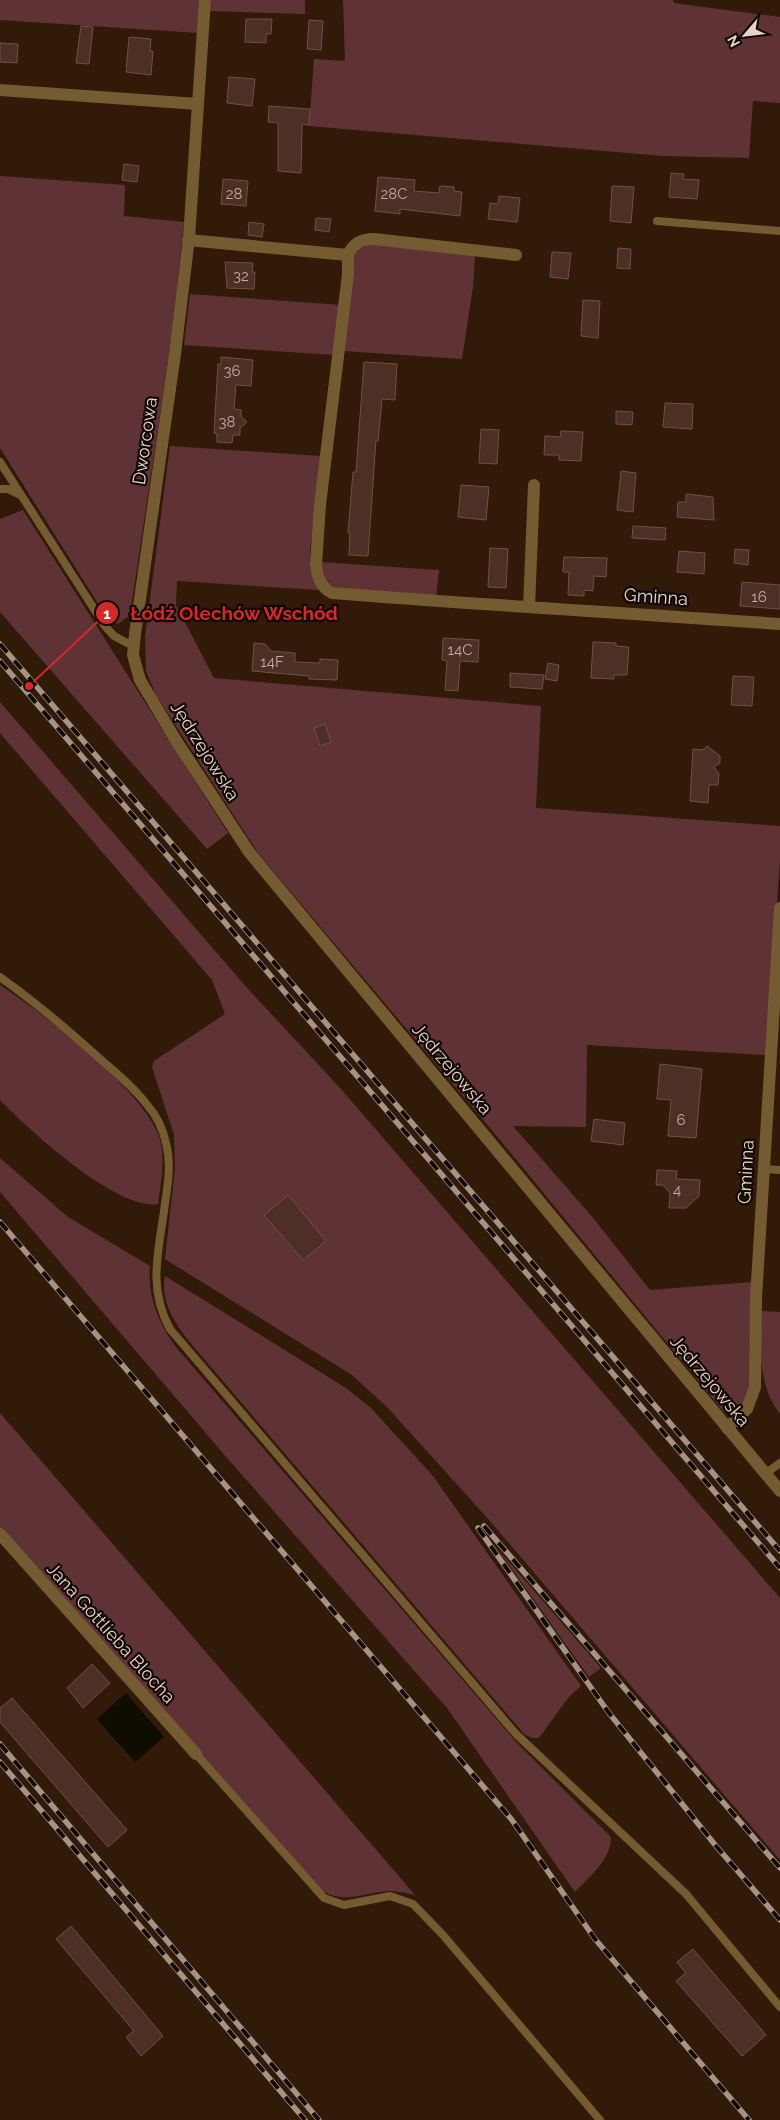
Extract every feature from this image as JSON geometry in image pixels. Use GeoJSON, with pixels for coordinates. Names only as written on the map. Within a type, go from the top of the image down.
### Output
{"type":"FeatureCollection","features":[{"type":"Feature","properties":{"kind":"street","name":"Dworcowa"},"geometry":{"type":"LineString","coordinates":[[134,646],[175,354],[188,240],[204,0]]}},
{"type":"Feature","properties":{"kind":"street"},"geometry":{"type":"LineString","coordinates":[[0,90],[198,104]]}},
{"type":"Feature","properties":{"kind":"street"},"geometry":{"type":"LineString","coordinates":[[188,240],[348,255],[350,248],[365,239],[516,255]]}},
{"type":"Feature","properties":{"kind":"street","name":"Gminna"},"geometry":{"type":"LineString","coordinates":[[348,255],[348,274],[320,505],[316,564],[322,584],[327,591],[332,593],[780,624]]}},
{"type":"Feature","properties":{"kind":"street"},"geometry":{"type":"LineString","coordinates":[[530,607],[534,485]]}},
{"type":"Feature","properties":{"kind":"street","name":"Jędrzejowska"},"geometry":{"type":"LineString","coordinates":[[134,646],[134,664],[144,687],[177,742],[249,852],[780,1491]]}},
{"type":"Feature","properties":{"kind":"street","name":"Gminna"},"geometry":{"type":"LineString","coordinates":[[727,1428],[747,1409],[755,1387],[756,1298],[764,1169],[775,1061],[780,909]]}},
{"type":"Feature","properties":{"kind":"street","name":"Jana Gottlieba Blocha"},"geometry":{"type":"LineString","coordinates":[[0,1534],[196,1754]]}},
{"type":"Feature","properties":{"kind":"lane"},"geometry":{"type":"LineString","coordinates":[[657,221],[780,231]]}},
{"type":"Feature","properties":{"kind":"lane"},"geometry":{"type":"LineString","coordinates":[[0,462],[105,626],[114,636],[134,646]]}},
{"type":"Feature","properties":{"kind":"lane"},"geometry":{"type":"LineString","coordinates":[[0,488],[8,489],[21,496]]}},
{"type":"Feature","properties":{"kind":"lane"},"geometry":{"type":"LineString","coordinates":[[0,977],[40,1005],[120,1077],[149,1106],[160,1126],[168,1157],[169,1178],[156,1262],[158,1296],[162,1314],[170,1329],[516,1734],[686,1894],[780,2007]]}},
{"type":"Feature","properties":{"kind":"lane"},"geometry":{"type":"LineString","coordinates":[[764,1169],[780,1170]]}},
{"type":"Feature","properties":{"kind":"lane"},"geometry":{"type":"LineString","coordinates":[[765,1474],[780,1463]]}},
{"type":"Feature","properties":{"kind":"lane"},"geometry":{"type":"LineString","coordinates":[[196,1754],[324,1898],[344,1905],[390,1896],[414,1904],[443,1935],[600,2120]]}},
{"type":"Feature","properties":{"kind":"shaded area"},"geometry":{"type":"Polygon","coordinates":[[[0,0],[200,0],[198,33],[0,20],[0,0]]]}},
{"type":"Feature","properties":{"kind":"shaded area"},"geometry":{"type":"Polygon","coordinates":[[[211,0],[305,0],[305,14],[210,11],[211,0]]]}},
{"type":"Feature","properties":{"kind":"shaded area"},"geometry":{"type":"Polygon","coordinates":[[[343,0],[673,0],[674,3],[780,17],[780,103],[753,101],[749,158],[663,156],[309,126],[314,59],[345,61],[343,0]]]}},
{"type":"Feature","properties":{"kind":"shaded area"},"geometry":{"type":"Polygon","coordinates":[[[0,176],[125,185],[124,216],[184,222],[172,334],[130,615],[118,624],[114,623],[104,613],[0,448],[0,176]]]}},
{"type":"Feature","properties":{"kind":"shaded area"},"geometry":{"type":"Polygon","coordinates":[[[375,244],[475,254],[473,287],[462,359],[343,351],[355,252],[359,248],[375,244]]]}},
{"type":"Feature","properties":{"kind":"shaded area"},"geometry":{"type":"Polygon","coordinates":[[[190,294],[342,305],[335,355],[184,345],[190,294]]]}},
{"type":"Feature","properties":{"kind":"shaded area"},"geometry":{"type":"Polygon","coordinates":[[[170,446],[322,456],[310,551],[311,572],[319,590],[177,581],[176,605],[214,678],[541,706],[536,808],[780,826],[780,859],[766,1055],[587,1045],[586,1127],[513,1126],[594,1219],[650,1290],[753,1282],[750,1387],[744,1405],[733,1415],[724,1412],[490,1128],[258,853],[156,695],[146,671],[145,637],[170,446]]]}},
{"type":"Feature","properties":{"kind":"shaded area"},"geometry":{"type":"Polygon","coordinates":[[[23,510],[228,833],[207,849],[0,612],[0,519],[23,510]]]}},
{"type":"Feature","properties":{"kind":"shaded area"},"geometry":{"type":"Polygon","coordinates":[[[320,562],[439,570],[436,598],[333,587],[327,582],[320,562]]]}},
{"type":"Feature","properties":{"kind":"shaded area"},"geometry":{"type":"Polygon","coordinates":[[[0,702],[248,989],[341,1089],[780,1598],[780,1860],[490,1521],[387,1407],[352,1375],[165,1259],[175,1168],[174,1135],[152,1067],[154,1061],[225,1014],[212,980],[0,733],[0,702]]]}},
{"type":"Feature","properties":{"kind":"shaded area"},"geometry":{"type":"Polygon","coordinates":[[[0,985],[89,1053],[133,1097],[149,1117],[159,1136],[162,1153],[158,1204],[141,1203],[120,1195],[97,1182],[51,1147],[0,1100],[0,985]]]}},
{"type":"Feature","properties":{"kind":"shaded area"},"geometry":{"type":"Polygon","coordinates":[[[0,1158],[68,1217],[150,1266],[150,1287],[155,1308],[175,1346],[518,1744],[611,1837],[604,1860],[575,1892],[447,1708],[228,1459],[0,1192],[0,1158]]]}},
{"type":"Feature","properties":{"kind":"shaded area"},"geometry":{"type":"Polygon","coordinates":[[[165,1276],[346,1388],[371,1408],[433,1476],[581,1686],[568,1698],[539,1738],[532,1738],[524,1734],[188,1340],[173,1318],[166,1302],[165,1276]]]}},
{"type":"Feature","properties":{"kind":"shaded area"},"geometry":{"type":"Polygon","coordinates":[[[760,1311],[780,1312],[780,1414],[767,1391],[764,1378],[760,1311]]]}},
{"type":"Feature","properties":{"kind":"shaded area"},"geometry":{"type":"Polygon","coordinates":[[[0,1413],[415,1895],[388,1891],[355,1897],[339,1897],[322,1891],[0,1529],[0,1413]]]}},
{"type":"Feature","properties":{"kind":"shaded area"},"geometry":{"type":"Polygon","coordinates":[[[496,1547],[601,1668],[589,1677],[496,1547]]]}},
{"type":"Feature","properties":{"kind":"shaded area"},"geometry":{"type":"Polygon","coordinates":[[[126,1693],[164,1737],[135,1762],[97,1719],[126,1693]]]}},
{"type":"Feature","properties":{"kind":"building"},"geometry":{"type":"Polygon","coordinates":[[[246,19],[272,19],[271,34],[266,34],[266,43],[245,42],[246,19]]]}},
{"type":"Feature","properties":{"kind":"building"},"geometry":{"type":"Polygon","coordinates":[[[309,20],[323,21],[321,50],[307,49],[309,20]]]}},
{"type":"Feature","properties":{"kind":"building"},"geometry":{"type":"Polygon","coordinates":[[[81,26],[93,27],[89,64],[76,63],[81,26]]]}},
{"type":"Feature","properties":{"kind":"building"},"geometry":{"type":"Polygon","coordinates":[[[129,37],[151,39],[150,51],[153,51],[151,75],[126,72],[129,37]]]}},
{"type":"Feature","properties":{"kind":"building"},"geometry":{"type":"Polygon","coordinates":[[[0,43],[18,44],[17,63],[0,62],[0,43]]]}},
{"type":"Feature","properties":{"kind":"building"},"geometry":{"type":"Polygon","coordinates":[[[229,77],[255,79],[252,106],[227,103],[229,77]]]}},
{"type":"Feature","properties":{"kind":"building"},"geometry":{"type":"Polygon","coordinates":[[[269,106],[310,109],[309,125],[302,124],[301,173],[278,171],[278,123],[268,122],[269,106]]]}},
{"type":"Feature","properties":{"kind":"building"},"geometry":{"type":"Polygon","coordinates":[[[124,164],[139,166],[137,182],[122,180],[124,164]]]}},
{"type":"Feature","properties":{"kind":"building"},"geometry":{"type":"Polygon","coordinates":[[[671,173],[684,174],[683,179],[699,180],[697,199],[669,197],[671,173]]]}},
{"type":"Feature","properties":{"kind":"building"},"geometry":{"type":"Polygon","coordinates":[[[378,177],[415,180],[414,191],[439,193],[440,186],[454,187],[454,191],[462,192],[460,216],[400,209],[400,214],[375,211],[378,177]]]}},
{"type":"Feature","properties":{"kind":"building"},"geometry":{"type":"Polygon","coordinates":[[[223,179],[248,181],[246,206],[221,204],[223,179]]]}},
{"type":"Feature","properties":{"kind":"building"},"geometry":{"type":"Polygon","coordinates":[[[612,186],[634,187],[631,223],[610,221],[612,186]]]}},
{"type":"Feature","properties":{"kind":"building"},"geometry":{"type":"Polygon","coordinates":[[[499,196],[520,198],[517,222],[488,219],[490,203],[498,204],[499,196]]]}},
{"type":"Feature","properties":{"kind":"building"},"geometry":{"type":"Polygon","coordinates":[[[316,218],[331,219],[329,232],[315,230],[316,218]]]}},
{"type":"Feature","properties":{"kind":"building"},"geometry":{"type":"Polygon","coordinates":[[[249,222],[264,224],[262,237],[248,235],[249,222]]]}},
{"type":"Feature","properties":{"kind":"building"},"geometry":{"type":"Polygon","coordinates":[[[618,248],[631,249],[630,269],[617,268],[618,248]]]}},
{"type":"Feature","properties":{"kind":"building"},"geometry":{"type":"Polygon","coordinates":[[[552,252],[571,253],[568,279],[550,277],[552,252]]]}},
{"type":"Feature","properties":{"kind":"building"},"geometry":{"type":"Polygon","coordinates":[[[225,262],[253,263],[252,272],[255,272],[254,289],[227,288],[225,262]]]}},
{"type":"Feature","properties":{"kind":"building"},"geometry":{"type":"Polygon","coordinates":[[[583,300],[600,301],[598,338],[581,336],[583,300]]]}},
{"type":"Feature","properties":{"kind":"building"},"geometry":{"type":"Polygon","coordinates":[[[221,357],[253,360],[251,386],[236,385],[234,409],[241,410],[241,416],[247,422],[240,428],[240,435],[233,435],[232,443],[217,442],[217,434],[214,433],[218,364],[221,364],[221,357]]]}},
{"type":"Feature","properties":{"kind":"building"},"geometry":{"type":"Polygon","coordinates":[[[364,362],[397,364],[395,400],[382,399],[378,441],[376,440],[368,556],[349,555],[350,533],[348,533],[353,472],[356,472],[364,362]]]}},
{"type":"Feature","properties":{"kind":"building"},"geometry":{"type":"Polygon","coordinates":[[[665,403],[693,404],[692,429],[663,427],[665,403]]]}},
{"type":"Feature","properties":{"kind":"building"},"geometry":{"type":"Polygon","coordinates":[[[616,411],[633,412],[632,425],[616,424],[616,411]]]}},
{"type":"Feature","properties":{"kind":"building"},"geometry":{"type":"Polygon","coordinates":[[[481,429],[499,430],[497,464],[479,463],[481,429]]]}},
{"type":"Feature","properties":{"kind":"building"},"geometry":{"type":"Polygon","coordinates":[[[561,431],[583,432],[581,461],[559,460],[559,455],[544,455],[545,436],[560,437],[561,431]]]}},
{"type":"Feature","properties":{"kind":"building"},"geometry":{"type":"Polygon","coordinates":[[[621,471],[636,473],[633,512],[617,510],[621,471]]]}},
{"type":"Feature","properties":{"kind":"building"},"geometry":{"type":"Polygon","coordinates":[[[461,485],[489,487],[486,520],[458,517],[461,485]]]}},
{"type":"Feature","properties":{"kind":"building"},"geometry":{"type":"Polygon","coordinates":[[[686,494],[713,497],[714,520],[677,517],[678,502],[686,502],[686,494]]]}},
{"type":"Feature","properties":{"kind":"building"},"geometry":{"type":"Polygon","coordinates":[[[633,526],[666,528],[665,540],[632,538],[633,526]]]}},
{"type":"Feature","properties":{"kind":"building"},"geometry":{"type":"Polygon","coordinates":[[[490,548],[508,549],[506,588],[488,587],[490,548]]]}},
{"type":"Feature","properties":{"kind":"building"},"geometry":{"type":"Polygon","coordinates":[[[735,549],[749,550],[748,565],[734,563],[735,549]]]}},
{"type":"Feature","properties":{"kind":"building"},"geometry":{"type":"Polygon","coordinates":[[[679,551],[705,553],[704,574],[677,572],[679,551]]]}},
{"type":"Feature","properties":{"kind":"building"},"geometry":{"type":"Polygon","coordinates":[[[564,557],[607,558],[606,577],[594,576],[593,591],[584,590],[584,596],[568,595],[569,572],[563,572],[564,557]]]}},
{"type":"Feature","properties":{"kind":"building"},"geometry":{"type":"Polygon","coordinates":[[[742,582],[780,585],[780,609],[740,606],[742,582]]]}},
{"type":"Feature","properties":{"kind":"building"},"geometry":{"type":"Polygon","coordinates":[[[443,638],[479,640],[478,662],[460,661],[458,691],[445,690],[447,661],[442,660],[443,638]]]}},
{"type":"Feature","properties":{"kind":"building"},"geometry":{"type":"Polygon","coordinates":[[[593,642],[616,643],[616,646],[629,647],[627,675],[614,675],[614,679],[591,678],[593,642]]]}},
{"type":"Feature","properties":{"kind":"building"},"geometry":{"type":"Polygon","coordinates":[[[254,643],[265,644],[271,651],[295,653],[295,662],[320,663],[320,659],[338,660],[337,680],[309,679],[309,676],[252,671],[254,643]]]}},
{"type":"Feature","properties":{"kind":"building"},"geometry":{"type":"Polygon","coordinates":[[[548,663],[559,665],[557,681],[545,679],[548,663]]]}},
{"type":"Feature","properties":{"kind":"building"},"geometry":{"type":"Polygon","coordinates":[[[510,673],[544,675],[542,689],[510,687],[510,673]]]}},
{"type":"Feature","properties":{"kind":"building"},"geometry":{"type":"Polygon","coordinates":[[[733,676],[754,677],[752,706],[731,705],[733,676]]]}},
{"type":"Feature","properties":{"kind":"building"},"geometry":{"type":"Polygon","coordinates":[[[325,724],[331,742],[320,746],[314,728],[325,724]]]}},
{"type":"Feature","properties":{"kind":"building"},"geometry":{"type":"Polygon","coordinates":[[[707,746],[720,756],[720,763],[714,767],[719,774],[718,785],[709,785],[708,803],[690,801],[693,749],[703,750],[707,746]]]}},
{"type":"Feature","properties":{"kind":"building"},"geometry":{"type":"Polygon","coordinates":[[[660,1064],[702,1069],[696,1138],[668,1136],[671,1100],[657,1099],[660,1064]]]}},
{"type":"Feature","properties":{"kind":"building"},"geometry":{"type":"Polygon","coordinates":[[[594,1119],[625,1123],[623,1145],[591,1141],[594,1119]]]}},
{"type":"Feature","properties":{"kind":"building"},"geometry":{"type":"Polygon","coordinates":[[[657,1170],[677,1171],[676,1179],[700,1180],[699,1196],[686,1208],[669,1208],[670,1193],[663,1185],[656,1185],[657,1170]]]}},
{"type":"Feature","properties":{"kind":"building"},"geometry":{"type":"Polygon","coordinates":[[[288,1195],[326,1241],[303,1260],[264,1215],[288,1195]]]}},
{"type":"Feature","properties":{"kind":"building"},"geometry":{"type":"Polygon","coordinates":[[[92,1664],[110,1683],[83,1708],[67,1688],[92,1664]]]}},
{"type":"Feature","properties":{"kind":"building"},"geometry":{"type":"Polygon","coordinates":[[[12,1698],[127,1830],[108,1847],[0,1722],[0,1708],[12,1698]]]}},
{"type":"Feature","properties":{"kind":"building"},"geometry":{"type":"Polygon","coordinates":[[[71,1926],[163,2036],[141,2056],[126,2037],[134,2031],[56,1939],[71,1926]]]}},
{"type":"Feature","properties":{"kind":"building"},"geometry":{"type":"Polygon","coordinates":[[[693,1949],[766,2035],[742,2056],[676,1981],[686,1973],[677,1962],[693,1949]]]}},
{"type":"Feature","properties":{"kind":"railway"},"geometry":{"type":"LineString","coordinates":[[0,644],[780,1551]]}},
{"type":"Feature","properties":{"kind":"railway"},"geometry":{"type":"LineString","coordinates":[[0,661],[780,1568]]}},
{"type":"Feature","properties":{"kind":"railway"},"geometry":{"type":"LineString","coordinates":[[0,1222],[512,1820],[595,1939],[749,2120]]}},
{"type":"Feature","properties":{"kind":"railway"},"geometry":{"type":"LineString","coordinates":[[484,1526],[780,1868]]}},
{"type":"Feature","properties":{"kind":"railway"},"geometry":{"type":"LineString","coordinates":[[478,1528],[609,1713],[716,1846],[780,1920]]}},
{"type":"Feature","properties":{"kind":"railway"},"geometry":{"type":"LineString","coordinates":[[0,1744],[319,2120]]}},
{"type":"Feature","properties":{"kind":"railway"},"geometry":{"type":"LineString","coordinates":[[0,1762],[305,2120]]}},
{"type":"Feature","properties":{"kind":"place","name":"Łódź Olechów Wschód"},"geometry":{"type":"Point","coordinates":[29,686]}}]}
